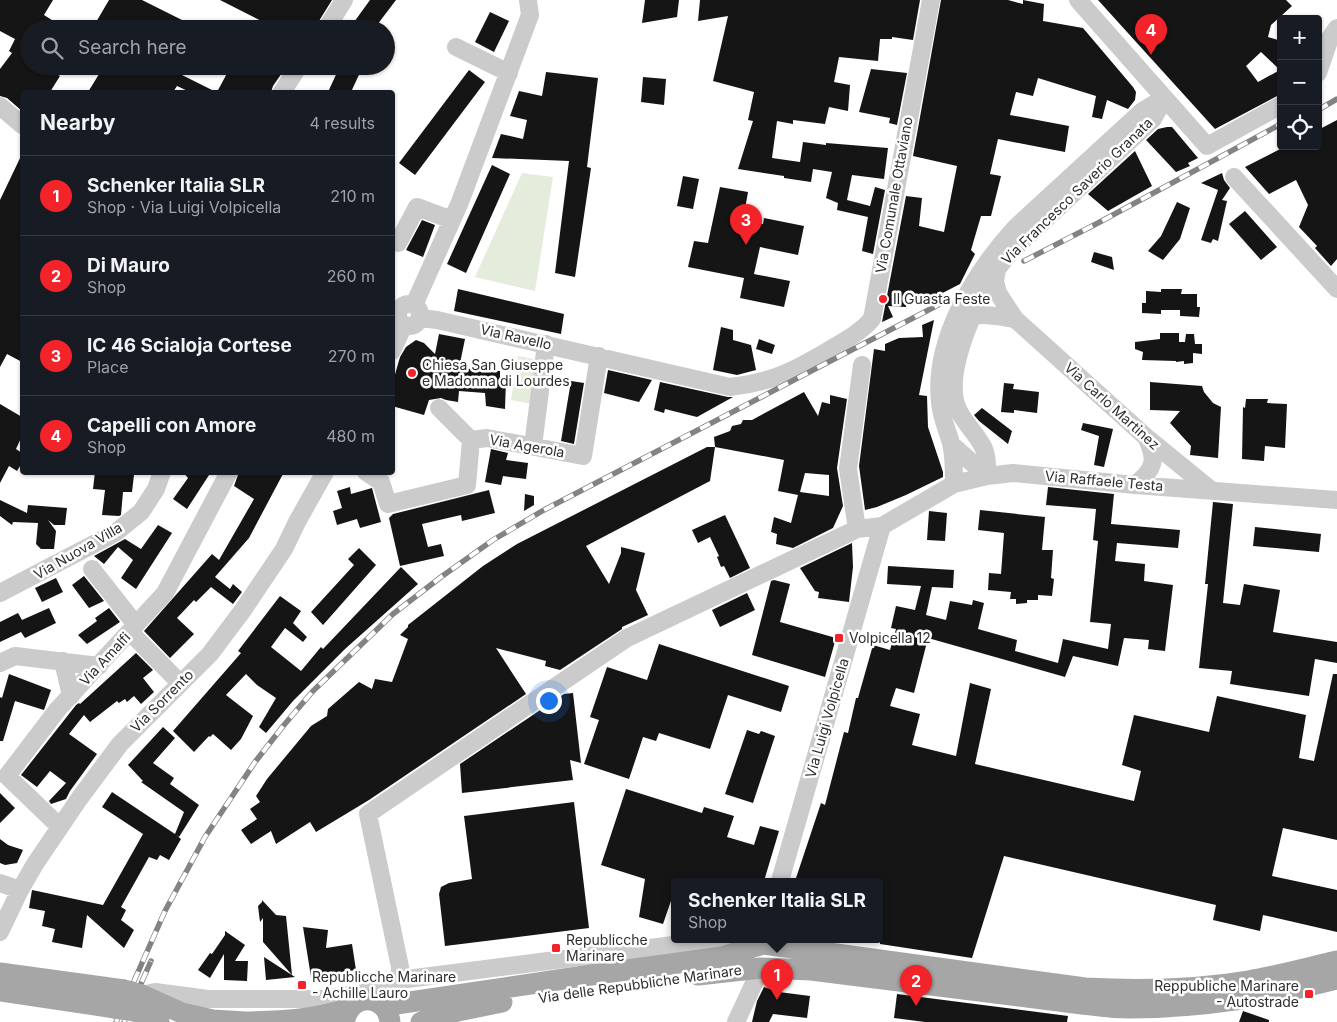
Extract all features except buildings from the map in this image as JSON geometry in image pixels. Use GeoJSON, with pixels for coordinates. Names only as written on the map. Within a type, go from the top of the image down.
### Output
{"type":"FeatureCollection","features":[{"type":"Feature","properties":{"kind":"main road","name":"Via delle Repubbliche Marinare"},"geometry":{"type":"LineString","coordinates":[[0,973],[213,1020],[245,1022],[347,1015],[356,1003],[366,1000],[374,1001],[387,1014],[598,974],[722,957],[759,943]]}},
{"type":"Feature","properties":{"kind":"main road","name":"Via delle Repubbliche Marinare"},"geometry":{"type":"LineString","coordinates":[[778,943],[1075,987],[1120,990],[1167,990],[1249,981],[1337,961]]}},
{"type":"Feature","properties":{"kind":"main road","name":"Via delle Repubbliche Marinare"},"geometry":{"type":"LineString","coordinates":[[422,1022],[458,1011],[497,1003],[761,968],[811,970],[1127,1008],[1224,1002],[1274,994],[1337,979]]}},
{"type":"Feature","properties":{"kind":"main road","name":"Via delle Repubbliche Marinare"},"geometry":{"type":"LineString","coordinates":[[0,992],[129,1001],[158,1022]]}},
{"type":"Feature","properties":{"kind":"street"},"geometry":{"type":"LineString","coordinates":[[332,20],[344,0]]}},
{"type":"Feature","properties":{"kind":"street"},"geometry":{"type":"LineString","coordinates":[[395,343],[406,314],[452,220],[530,15],[528,0]]}},
{"type":"Feature","properties":{"kind":"street","name":"Via Comunale Ottaviano"},"geometry":{"type":"LineString","coordinates":[[605,358],[730,387],[756,384],[788,374],[865,328],[872,319],[931,0]]}},
{"type":"Feature","properties":{"kind":"street"},"geometry":{"type":"LineString","coordinates":[[1078,0],[1207,146],[1277,107]]}},
{"type":"Feature","properties":{"kind":"street"},"geometry":{"type":"LineString","coordinates":[[1322,61],[1330,38],[1337,28]]}},
{"type":"Feature","properties":{"kind":"street"},"geometry":{"type":"LineString","coordinates":[[456,47],[509,72]]}},
{"type":"Feature","properties":{"kind":"street"},"geometry":{"type":"LineString","coordinates":[[283,90],[293,75]]}},
{"type":"Feature","properties":{"kind":"street","name":"Via Francesco Saverio Granata"},"geometry":{"type":"LineString","coordinates":[[986,476],[987,460],[984,450],[956,405],[953,387],[958,355],[972,316],[998,268],[1015,248],[1153,119],[1164,98]]}},
{"type":"Feature","properties":{"kind":"street","name":"Via Francesco Saverio Granata"},"geometry":{"type":"LineString","coordinates":[[954,484],[951,444],[942,418],[939,401],[944,353],[951,328],[980,272],[1015,228],[1141,112],[1164,98]]}},
{"type":"Feature","properties":{"kind":"street"},"geometry":{"type":"LineString","coordinates":[[0,106],[20,123]]}},
{"type":"Feature","properties":{"kind":"street"},"geometry":{"type":"LineString","coordinates":[[1234,177],[1337,289]]}},
{"type":"Feature","properties":{"kind":"street"},"geometry":{"type":"LineString","coordinates":[[395,242],[398,243],[417,207],[452,220]]}},
{"type":"Feature","properties":{"kind":"street","name":"Via Carlo Martinez"},"geometry":{"type":"LineString","coordinates":[[998,268],[995,281],[998,292],[1015,319],[1146,437],[1211,490]]}},
{"type":"Feature","properties":{"kind":"street","name":"Via Ravello"},"geometry":{"type":"LineString","coordinates":[[406,314],[605,358]]}},
{"type":"Feature","properties":{"kind":"street"},"geometry":{"type":"LineString","coordinates":[[951,328],[961,320],[986,314],[1015,319]]}},
{"type":"Feature","properties":{"kind":"street"},"geometry":{"type":"LineString","coordinates":[[533,446],[546,344]]}},
{"type":"Feature","properties":{"kind":"street","name":"Via Agerola"},"geometry":{"type":"LineString","coordinates":[[471,440],[487,438],[583,456],[605,358]]}},
{"type":"Feature","properties":{"kind":"street"},"geometry":{"type":"LineString","coordinates":[[857,529],[848,469],[862,365]]}},
{"type":"Feature","properties":{"kind":"street"},"geometry":{"type":"LineString","coordinates":[[370,475],[381,482],[388,504],[467,485],[471,440],[439,408]]}},
{"type":"Feature","properties":{"kind":"street"},"geometry":{"type":"LineString","coordinates":[[1136,485],[1152,468],[1152,448],[1146,437]]}},
{"type":"Feature","properties":{"kind":"street"},"geometry":{"type":"LineString","coordinates":[[951,444],[986,476]]}},
{"type":"Feature","properties":{"kind":"street","name":"Via Raffaele Testa"},"geometry":{"type":"LineString","coordinates":[[882,526],[954,484],[1013,472],[1136,485],[1337,500]]}},
{"type":"Feature","properties":{"kind":"street","name":"Via Nuova Villa"},"geometry":{"type":"LineString","coordinates":[[0,593],[115,533],[141,512],[156,489],[161,475]]}},
{"type":"Feature","properties":{"kind":"street","name":"Via Amalfi"},"geometry":{"type":"LineString","coordinates":[[60,827],[7,776],[58,709],[166,593],[227,475]]}},
{"type":"Feature","properties":{"kind":"street","name":"Via Sorrento"},"geometry":{"type":"LineString","coordinates":[[0,932],[34,864],[120,744],[210,654],[243,610],[284,549],[324,475]]}},
{"type":"Feature","properties":{"kind":"street"},"geometry":{"type":"LineString","coordinates":[[399,980],[400,967],[368,814],[627,638],[857,529],[882,526]]}},
{"type":"Feature","properties":{"kind":"street","name":"Via Luigi Volpicella"},"geometry":{"type":"LineString","coordinates":[[781,878],[882,526]]}},
{"type":"Feature","properties":{"kind":"street"},"geometry":{"type":"LineString","coordinates":[[92,569],[133,628],[180,683]]}},
{"type":"Feature","properties":{"kind":"street"},"geometry":{"type":"LineString","coordinates":[[0,663],[15,656],[99,666]]}},
{"type":"Feature","properties":{"kind":"street"},"geometry":{"type":"LineString","coordinates":[[63,662],[71,696]]}},
{"type":"Feature","properties":{"kind":"street"},"geometry":{"type":"LineString","coordinates":[[0,883],[20,890]]}},
{"type":"Feature","properties":{"kind":"street"},"geometry":{"type":"LineString","coordinates":[[129,1001],[155,992],[208,999],[325,999],[382,990],[399,980],[689,943]]}},
{"type":"Feature","properties":{"kind":"street"},"geometry":{"type":"LineString","coordinates":[[736,1022],[761,968]]}},
{"type":"Feature","properties":{"kind":"green space"},"geometry":{"type":"Polygon","coordinates":[[[522,173],[553,177],[535,291],[475,277],[522,173]]]}},
{"type":"Feature","properties":{"kind":"green space"},"geometry":{"type":"Polygon","coordinates":[[[518,356],[539,360],[532,404],[511,400],[518,356]]]}},
{"type":"Feature","properties":{"kind":"railway"},"geometry":{"type":"LineString","coordinates":[[1322,108],[1337,99]]}},
{"type":"Feature","properties":{"kind":"railway"},"geometry":{"type":"LineString","coordinates":[[1024,261],[1277,126]]}},
{"type":"Feature","properties":{"kind":"railway"},"geometry":{"type":"LineString","coordinates":[[116,1022],[165,911],[205,837],[255,762],[313,691],[393,614],[493,540],[544,510],[938,305]]}},
{"type":"Feature","properties":{"kind":"railway"},"geometry":{"type":"LineString","coordinates":[[124,1022],[151,961]]}},
{"type":"Feature","properties":{"kind":"place","name":"Capelli con Amore"},"geometry":{"type":"Point","coordinates":[1151,55]}},
{"type":"Feature","properties":{"kind":"place","name":"IC 46 Scialoja Cortese"},"geometry":{"type":"Point","coordinates":[746,245]}},
{"type":"Feature","properties":{"kind":"place","name":"Il Guasta Feste"},"geometry":{"type":"Point","coordinates":[883,299]}},
{"type":"Feature","properties":{"kind":"place","name":"Chiesa San Giuseppe e Madonna di Lourdes"},"geometry":{"type":"Point","coordinates":[412,373]}},
{"type":"Feature","properties":{"kind":"place","name":"Volpicella 12"},"geometry":{"type":"Point","coordinates":[839,638]}},
{"type":"Feature","properties":{"kind":"place","name":"Republicche Marinare"},"geometry":{"type":"Point","coordinates":[556,948]}},
{"type":"Feature","properties":{"kind":"place","name":"Republicche Marinare - Achille Lauro"},"geometry":{"type":"Point","coordinates":[302,985]}},
{"type":"Feature","properties":{"kind":"place","name":"Reppubliche Marinare - Autostrade"},"geometry":{"type":"Point","coordinates":[1309,994]}},
{"type":"Feature","properties":{"kind":"place","name":"Schenker Italia SLR"},"geometry":{"type":"Point","coordinates":[777,1000]}},
{"type":"Feature","properties":{"kind":"place","name":"Di Mauro"},"geometry":{"type":"Point","coordinates":[916,1006]}}]}
